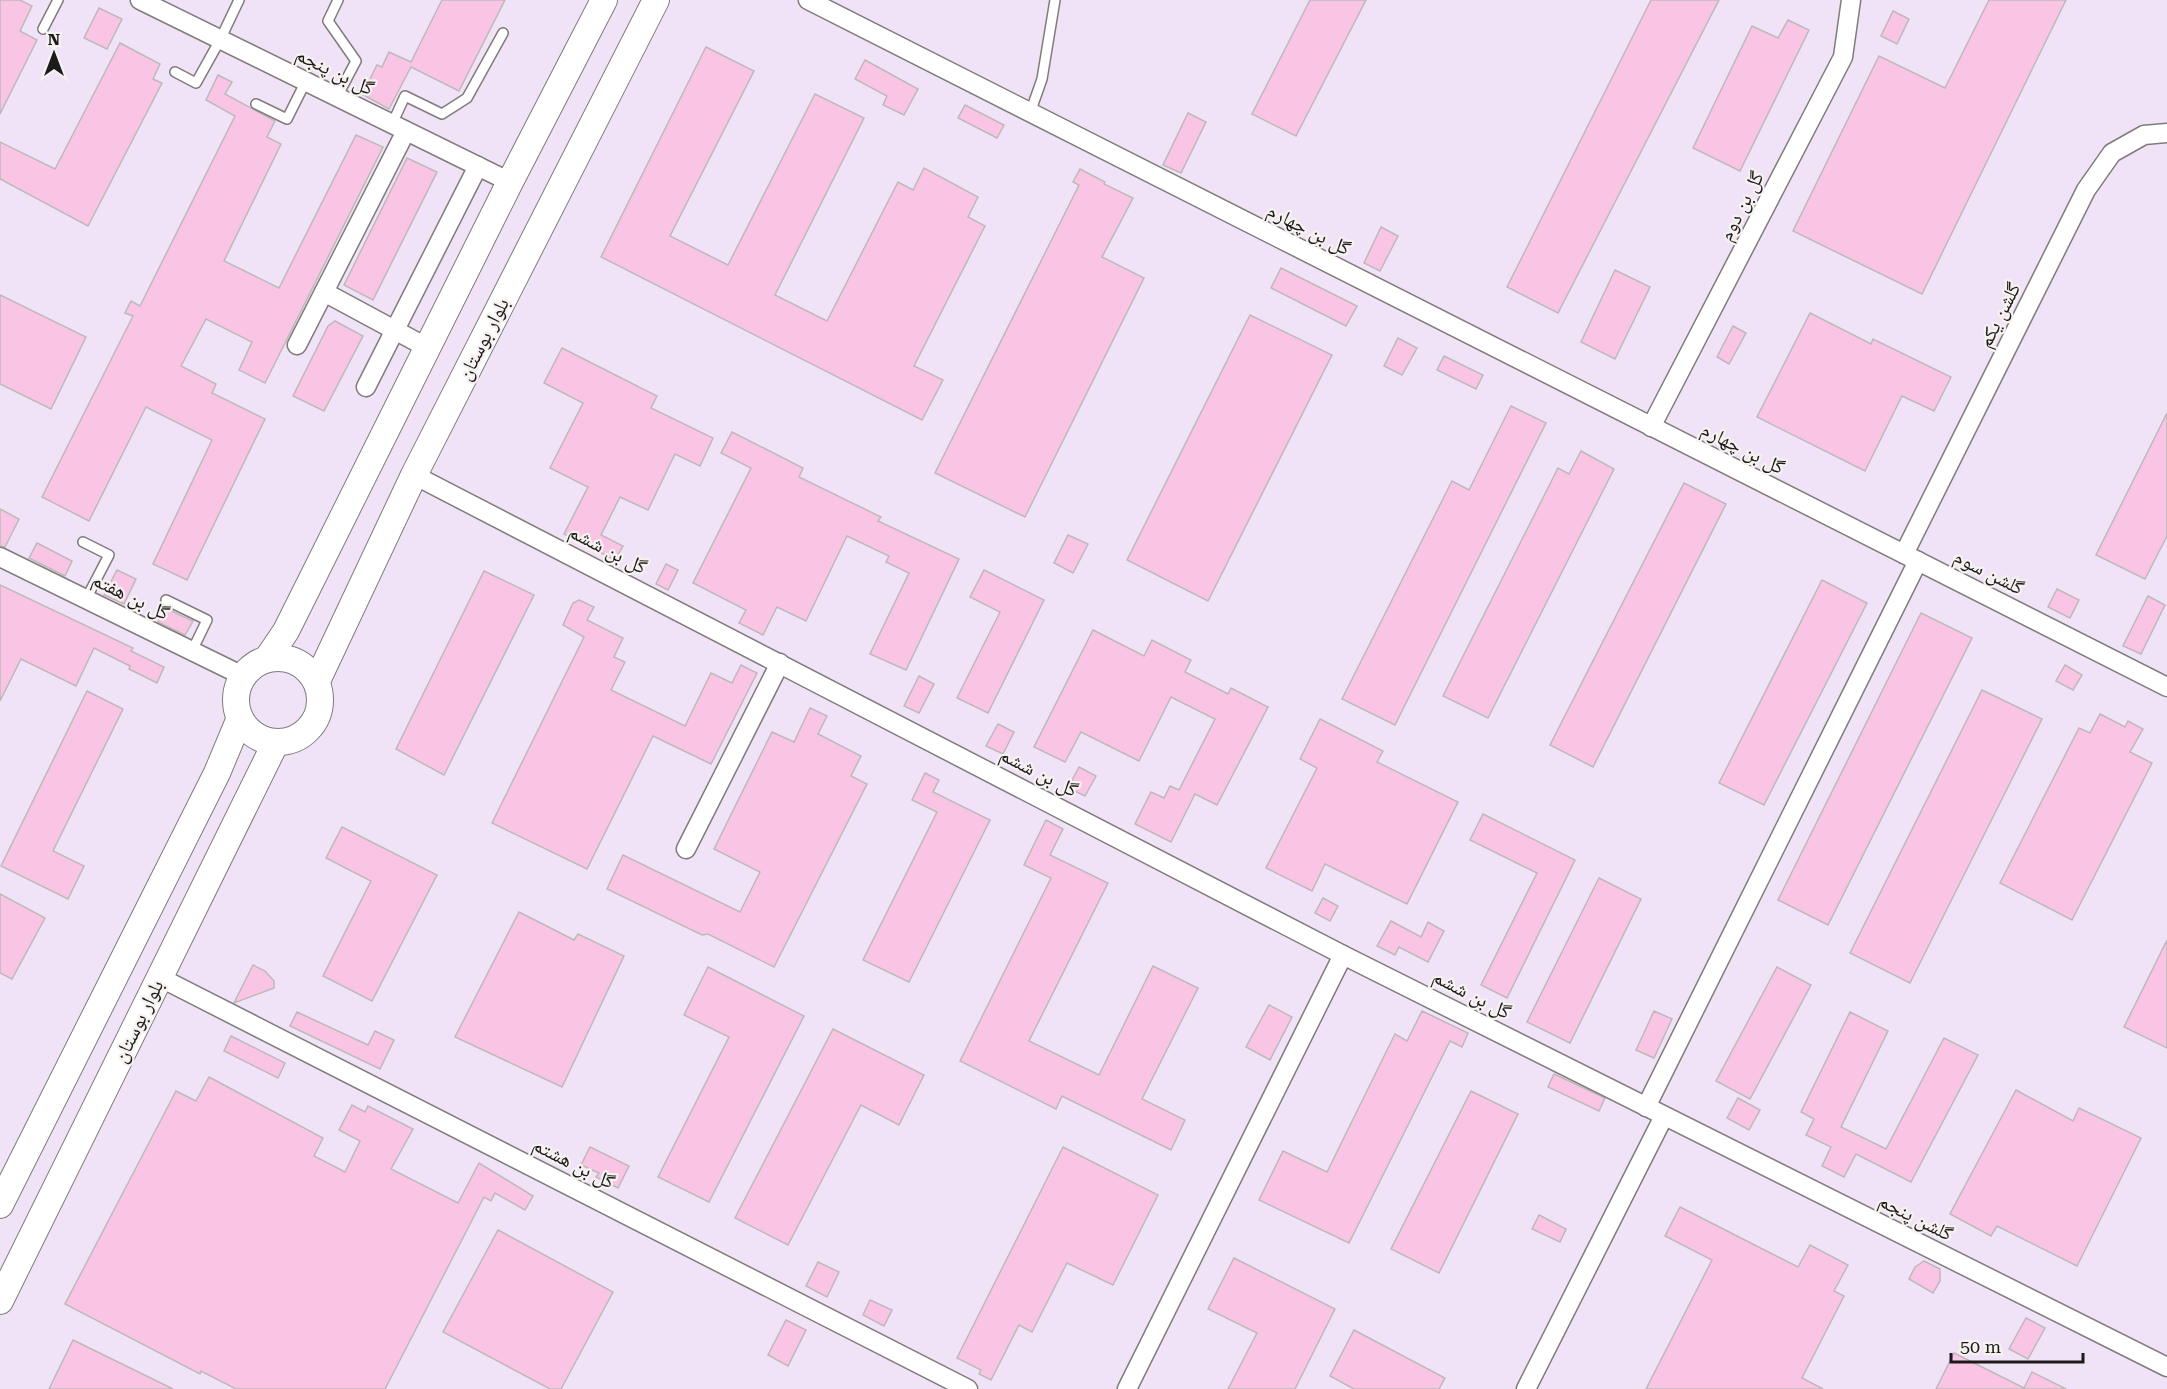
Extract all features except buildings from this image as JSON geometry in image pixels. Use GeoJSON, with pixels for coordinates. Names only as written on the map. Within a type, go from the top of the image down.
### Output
{"type":"FeatureCollection","features":[{"type":"Feature","properties":{"kind":"street","name":"گل بن پنجم"},"geometry":{"type":"LineString","coordinates":[[140,0],[510,182]]}},
{"type":"Feature","properties":{"kind":"street"},"geometry":{"type":"LineString","coordinates":[[267,659],[286,631],[510,182],[604,0]]}},
{"type":"Feature","properties":{"kind":"street","name":"بلوار بوستان"},"geometry":{"type":"LineString","coordinates":[[317,681],[414,475],[656,0]]}},
{"type":"Feature","properties":{"kind":"street","name":"گل بن چهارم"},"geometry":{"type":"LineString","coordinates":[[808,0],[1791,498]]}},
{"type":"Feature","properties":{"kind":"street","name":"گل بن دوم"},"geometry":{"type":"LineString","coordinates":[[1652,427],[1843,57],[1851,0]]}},
{"type":"Feature","properties":{"kind":"street"},"geometry":{"type":"LineString","coordinates":[[297,345],[324,292],[399,127]]}},
{"type":"Feature","properties":{"kind":"street","name":"گلشن یکم"},"geometry":{"type":"LineString","coordinates":[[1646,1107],[2086,190],[2112,153],[2144,135],[2167,133]]}},
{"type":"Feature","properties":{"kind":"street"},"geometry":{"type":"LineString","coordinates":[[366,387],[478,166]]}},
{"type":"Feature","properties":{"kind":"street"},"geometry":{"type":"LineString","coordinates":[[324,292],[428,348]]}},
{"type":"Feature","properties":{"kind":"street","name":"گل بن ششم"},"geometry":{"type":"LineString","coordinates":[[414,475],[1343,954],[1646,1107]]}},
{"type":"Feature","properties":{"kind":"street","name":"گلشن سوم"},"geometry":{"type":"LineString","coordinates":[[1791,498],[2167,687]]}},
{"type":"Feature","properties":{"kind":"street","name":"گل بن هفتم"},"geometry":{"type":"LineString","coordinates":[[0,557],[243,676]]}},
{"type":"Feature","properties":{"kind":"street"},"geometry":{"type":"LineString","coordinates":[[281,657],[296,661],[308,669],[317,681],[321,693],[321,705],[310,728],[294,738],[276,742],[255,735],[240,718],[236,704],[237,689],[243,676],[253,665],[267,659],[281,657]]}},
{"type":"Feature","properties":{"kind":"street"},"geometry":{"type":"LineString","coordinates":[[686,849],[780,663]]}},
{"type":"Feature","properties":{"kind":"street","name":"بلوار بوستان"},"geometry":{"type":"LineString","coordinates":[[1,1200],[217,773],[240,718]]}},
{"type":"Feature","properties":{"kind":"street","name":"بلوار بوستان"},"geometry":{"type":"LineString","coordinates":[[0,1300],[276,742]]}},
{"type":"Feature","properties":{"kind":"street"},"geometry":{"type":"LineString","coordinates":[[1127,1389],[1343,954]]}},
{"type":"Feature","properties":{"kind":"street","name":"گل بن هشتم"},"geometry":{"type":"LineString","coordinates":[[159,977],[968,1389]]}},
{"type":"Feature","properties":{"kind":"street","name":"گلشن پنجم"},"geometry":{"type":"LineString","coordinates":[[1646,1107],[2167,1367]]}},
{"type":"Feature","properties":{"kind":"street"},"geometry":{"type":"LineString","coordinates":[[1526,1389],[1664,1116]]}},
{"type":"Feature","properties":{"kind":"lane"},"geometry":{"type":"LineString","coordinates":[[43,29],[58,0]]}},
{"type":"Feature","properties":{"kind":"lane"},"geometry":{"type":"LineString","coordinates":[[175,72],[196,83],[239,0]]}},
{"type":"Feature","properties":{"kind":"lane"},"geometry":{"type":"LineString","coordinates":[[338,0],[328,21],[356,61],[338,97]]}},
{"type":"Feature","properties":{"kind":"lane"},"geometry":{"type":"LineString","coordinates":[[1030,113],[1042,80],[1055,0]]}},
{"type":"Feature","properties":{"kind":"lane"},"geometry":{"type":"LineString","coordinates":[[399,127],[405,96],[442,114],[467,98],[503,33]]}},
{"type":"Feature","properties":{"kind":"lane"},"geometry":{"type":"LineString","coordinates":[[256,104],[287,119],[306,81]]}},
{"type":"Feature","properties":{"kind":"lane"},"geometry":{"type":"LineString","coordinates":[[83,542],[109,555],[86,599]]}},
{"type":"Feature","properties":{"kind":"lane"},"geometry":{"type":"LineString","coordinates":[[166,600],[207,620],[192,651]]}},
{"type":"Feature","properties":{"kind":"shaded area"},"geometry":{"type":"Polygon","coordinates":[[[0,0],[2167,0],[2167,1389],[0,1389],[0,0]]]}}]}
